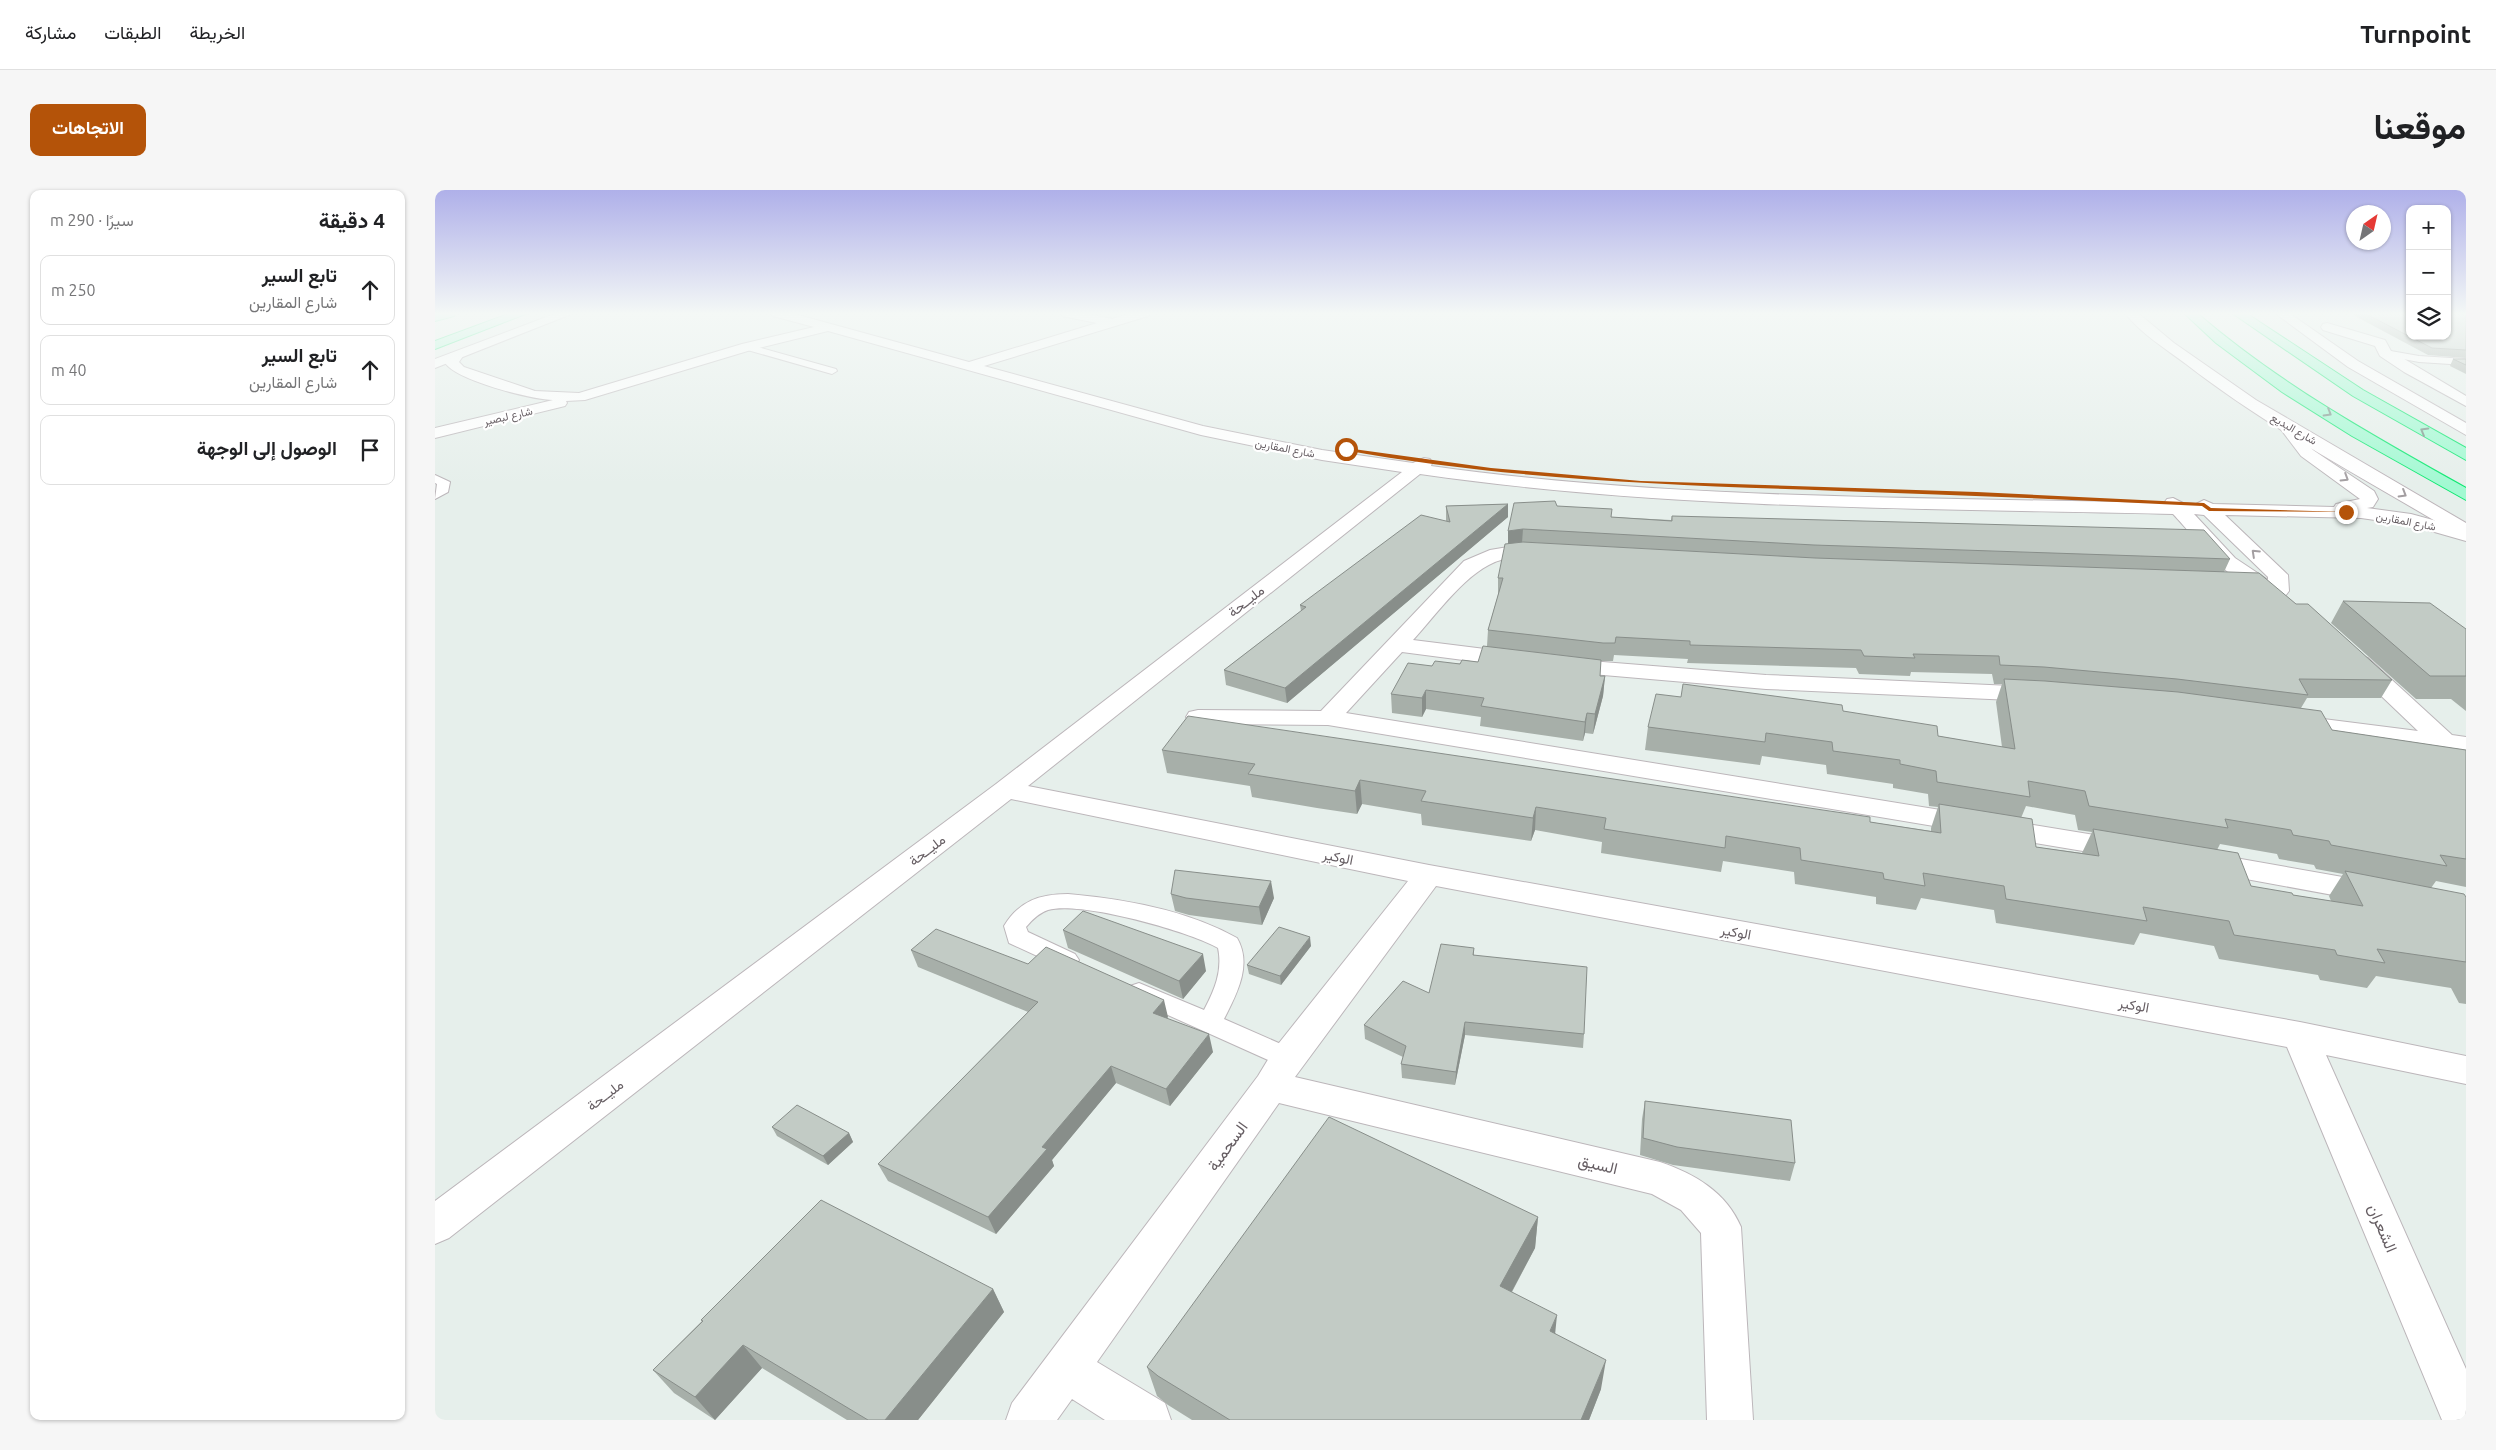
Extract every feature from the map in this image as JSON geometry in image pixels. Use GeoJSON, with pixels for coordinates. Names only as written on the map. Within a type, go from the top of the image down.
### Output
{"type":"FeatureCollection","features":[{"type":"Feature","properties":{"kind":"highway"},"geometry":{"type":"LineString","coordinates":[[2263,370],[2298,395],[2466,494]]}},
{"type":"Feature","properties":{"kind":"highway"},"geometry":{"type":"LineString","coordinates":[[2323,370],[2358,393],[2466,455]]}},
{"type":"Feature","properties":{"kind":"street","name":"شارع لبصير"},"geometry":{"type":"LineString","coordinates":[[463,370],[534,395],[580,396]]}},
{"type":"Feature","properties":{"kind":"street","name":"شارع لبصير"},"geometry":{"type":"LineString","coordinates":[[435,433],[535,410],[667,370]]}},
{"type":"Feature","properties":{"kind":"street","name":"شارع المقارين"},"geometry":{"type":"LineString","coordinates":[[986,370],[1229,437],[1313,454],[1420,465]]}},
{"type":"Feature","properties":{"kind":"street","name":"شارع المقارين"},"geometry":{"type":"LineString","coordinates":[[1022,370],[1241,429],[1420,465],[1539,484],[1673,495],[2175,506],[2376,514],[2466,533]]}},
{"type":"Feature","properties":{"kind":"street","name":"شارع البديع"},"geometry":{"type":"LineString","coordinates":[[2202,370],[2215,381],[2466,533]]}},
{"type":"Feature","properties":{"kind":"street"},"geometry":{"type":"LineString","coordinates":[[2364,370],[2466,430]]}},
{"type":"Feature","properties":{"kind":"street"},"geometry":{"type":"LineString","coordinates":[[2388,370],[2466,415]]}},
{"type":"Feature","properties":{"kind":"street"},"geometry":{"type":"LineString","coordinates":[[2411,370],[2466,402]]}},
{"type":"Feature","properties":{"kind":"street","name":"شارع لبصير"},"geometry":{"type":"LineString","coordinates":[[435,375],[473,375]]}},
{"type":"Feature","properties":{"kind":"street","name":"شارع المقارين"},"geometry":{"type":"LineString","coordinates":[[2207,507],[2339,508],[2367,503],[2369,499],[2363,490],[2307,454],[2284,423]]}},
{"type":"Feature","properties":{"kind":"street","name":"مليــحة"},"geometry":{"type":"LineString","coordinates":[[435,1225],[1006,790],[1420,465]]}},
{"type":"Feature","properties":{"kind":"street"},"geometry":{"type":"LineString","coordinates":[[2175,506],[2235,571],[2286,597],[2278,575],[2207,507]]}},
{"type":"Feature","properties":{"kind":"street"},"geometry":{"type":"LineString","coordinates":[[1328,718],[1471,564],[1492,554],[1522,551],[1561,553]]}},
{"type":"Feature","properties":{"kind":"street"},"geometry":{"type":"LineString","coordinates":[[2222,580],[2254,582]]}},
{"type":"Feature","properties":{"kind":"street"},"geometry":{"type":"LineString","coordinates":[[1395,644],[1597,670],[1766,682],[2056,696]]}},
{"type":"Feature","properties":{"kind":"street"},"geometry":{"type":"LineString","coordinates":[[2343,647],[2455,743]]}},
{"type":"Feature","properties":{"kind":"street"},"geometry":{"type":"LineString","coordinates":[[1198,717],[1328,718],[2154,854]]}},
{"type":"Feature","properties":{"kind":"street"},"geometry":{"type":"LineString","coordinates":[[2267,718],[2455,743]]}},
{"type":"Feature","properties":{"kind":"street","name":"الوكير"},"geometry":{"type":"LineString","coordinates":[[1006,790],[1429,875],[2300,1036],[2466,1070]]}},
{"type":"Feature","properties":{"kind":"street"},"geometry":{"type":"LineString","coordinates":[[2183,859],[2398,897]]}},
{"type":"Feature","properties":{"kind":"street","name":"السحمية"},"geometry":{"type":"LineString","coordinates":[[1029,1420],[1280,1072],[1429,875]]}},
{"type":"Feature","properties":{"kind":"street","name":"الشعران"},"geometry":{"type":"LineString","coordinates":[[2300,1036],[2465,1420]]}},
{"type":"Feature","properties":{"kind":"street","name":"السيق"},"geometry":{"type":"LineString","coordinates":[[1280,1072],[1660,1178],[1695,1197],[1721,1227],[1730,1420]]}},
{"type":"Feature","properties":{"kind":"street"},"geometry":{"type":"LineString","coordinates":[[1066,1369],[1148,1420]]}},
{"type":"Feature","properties":{"kind":"lane"},"geometry":{"type":"LineString","coordinates":[[435,479],[444,482],[443,489],[435,495]]}},
{"type":"Feature","properties":{"kind":"lane"},"geometry":{"type":"LineString","coordinates":[[1085,968],[1017,937],[1015,926],[1020,917],[1028,910],[1050,902],[1087,904],[1163,919],[1204,930],[1229,944],[1233,957],[1229,983],[1209,1024]]}},
{"type":"Feature","properties":{"kind":"lane"},"geometry":{"type":"LineString","coordinates":[[1120,984],[1209,1024],[1280,1072]]}},
{"type":"Feature","properties":{"kind":"building"},"geometry":{"type":"Polygon","coordinates":[[[1555,501],[1557,506],[1612,509],[1611,517],[1672,521],[1672,516],[2204,530],[2230,559],[1814,545],[1523,529],[1508,531],[1514,503],[1555,501]]]}},
{"type":"Feature","properties":{"kind":"building"},"geometry":{"type":"Polygon","coordinates":[[[1508,504],[1285,688],[1224,670],[1306,607],[1300,605],[1421,515],[1450,522],[1446,506],[1508,504]]]}},
{"type":"Feature","properties":{"kind":"building"},"geometry":{"type":"Polygon","coordinates":[[[1523,542],[1815,558],[2259,573],[2296,604],[2308,604],[2392,680],[2299,679],[2308,695],[2177,679],[2000,665],[1999,656],[1913,654],[1915,658],[1864,656],[1861,650],[1690,645],[1690,641],[1616,637],[1615,643],[1603,643],[1488,630],[1503,578],[1498,578],[1505,544],[1523,542]]]}},
{"type":"Feature","properties":{"kind":"building"},"geometry":{"type":"Polygon","coordinates":[[[2343,601],[2430,603],[2466,629],[2466,676],[2430,676],[2343,601]]]}},
{"type":"Feature","properties":{"kind":"building"},"geometry":{"type":"Polygon","coordinates":[[[1483,646],[1601,660],[1600,676],[1605,676],[1595,714],[1587,713],[1585,722],[1481,706],[1484,698],[1426,690],[1422,698],[1391,694],[1408,663],[1432,666],[1435,661],[1460,664],[1462,660],[1478,662],[1483,646]]]}},
{"type":"Feature","properties":{"kind":"building"},"geometry":{"type":"Polygon","coordinates":[[[2004,679],[2178,692],[2321,711],[2332,730],[2466,750],[2466,859],[2440,855],[2447,866],[2331,845],[2329,841],[2293,835],[2291,830],[2225,819],[2228,828],[2089,806],[2085,791],[2028,781],[2030,797],[1937,782],[1936,771],[1900,764],[1900,760],[1833,751],[1832,742],[1766,733],[1765,742],[1648,727],[1656,694],[1681,697],[1683,684],[1842,705],[1843,711],[1937,726],[1938,736],[2015,749],[2004,679]]]}},
{"type":"Feature","properties":{"kind":"building"},"geometry":{"type":"Polygon","coordinates":[[[1188,716],[1870,817],[1870,822],[1941,833],[1939,804],[2032,819],[2036,847],[2099,856],[2093,829],[2238,853],[2251,886],[2363,906],[2345,871],[2464,894],[2466,897],[2466,962],[2377,949],[2385,963],[2337,955],[2335,950],[2234,935],[2229,921],[2143,907],[2147,921],[2006,899],[2004,886],[1923,873],[1925,886],[1884,879],[1883,873],[1801,860],[1800,848],[1726,836],[1725,848],[1604,829],[1606,818],[1536,807],[1533,818],[1421,801],[1426,791],[1360,780],[1355,791],[1248,774],[1255,764],[1162,750],[1188,716]]]}},
{"type":"Feature","properties":{"kind":"building"},"geometry":{"type":"Polygon","coordinates":[[[1175,870],[1271,881],[1259,907],[1186,898],[1171,894],[1175,870]]]}},
{"type":"Feature","properties":{"kind":"building"},"geometry":{"type":"Polygon","coordinates":[[[1083,911],[1203,954],[1179,981],[1063,930],[1083,911]]]}},
{"type":"Feature","properties":{"kind":"building"},"geometry":{"type":"Polygon","coordinates":[[[1279,927],[1310,937],[1280,976],[1247,965],[1279,927]]]}},
{"type":"Feature","properties":{"kind":"building"},"geometry":{"type":"Polygon","coordinates":[[[936,929],[1028,964],[1046,947],[1164,1000],[1153,1013],[1209,1034],[1166,1089],[1111,1066],[1042,1147],[1047,1149],[988,1217],[878,1164],[1038,1002],[911,950],[936,929]]]}},
{"type":"Feature","properties":{"kind":"building"},"geometry":{"type":"Polygon","coordinates":[[[1441,944],[1474,948],[1473,955],[1587,967],[1584,1034],[1465,1022],[1456,1072],[1401,1064],[1406,1046],[1364,1025],[1403,981],[1429,993],[1441,944]]]}},
{"type":"Feature","properties":{"kind":"building"},"geometry":{"type":"Polygon","coordinates":[[[1645,1101],[1791,1120],[1795,1163],[1677,1147],[1643,1138],[1645,1101]]]}},
{"type":"Feature","properties":{"kind":"building"},"geometry":{"type":"Polygon","coordinates":[[[797,1105],[849,1133],[823,1156],[772,1127],[797,1105]]]}},
{"type":"Feature","properties":{"kind":"building"},"geometry":{"type":"Polygon","coordinates":[[[1329,1117],[1538,1217],[1500,1286],[1557,1315],[1550,1331],[1606,1360],[1581,1420],[1230,1420],[1158,1376],[1147,1367],[1329,1117]]]}},
{"type":"Feature","properties":{"kind":"building"},"geometry":{"type":"Polygon","coordinates":[[[821,1200],[993,1289],[885,1420],[868,1420],[743,1345],[695,1397],[653,1370],[703,1321],[701,1320],[821,1200]]]}},
{"type":"Feature","properties":{"kind":"route"},"geometry":{"type":"LineString","coordinates":[[1346,449],[1394,457],[1540,475],[1641,483],[1744,488],[1977,494],[2204,505],[2209,510],[2346,512]]}}]}
